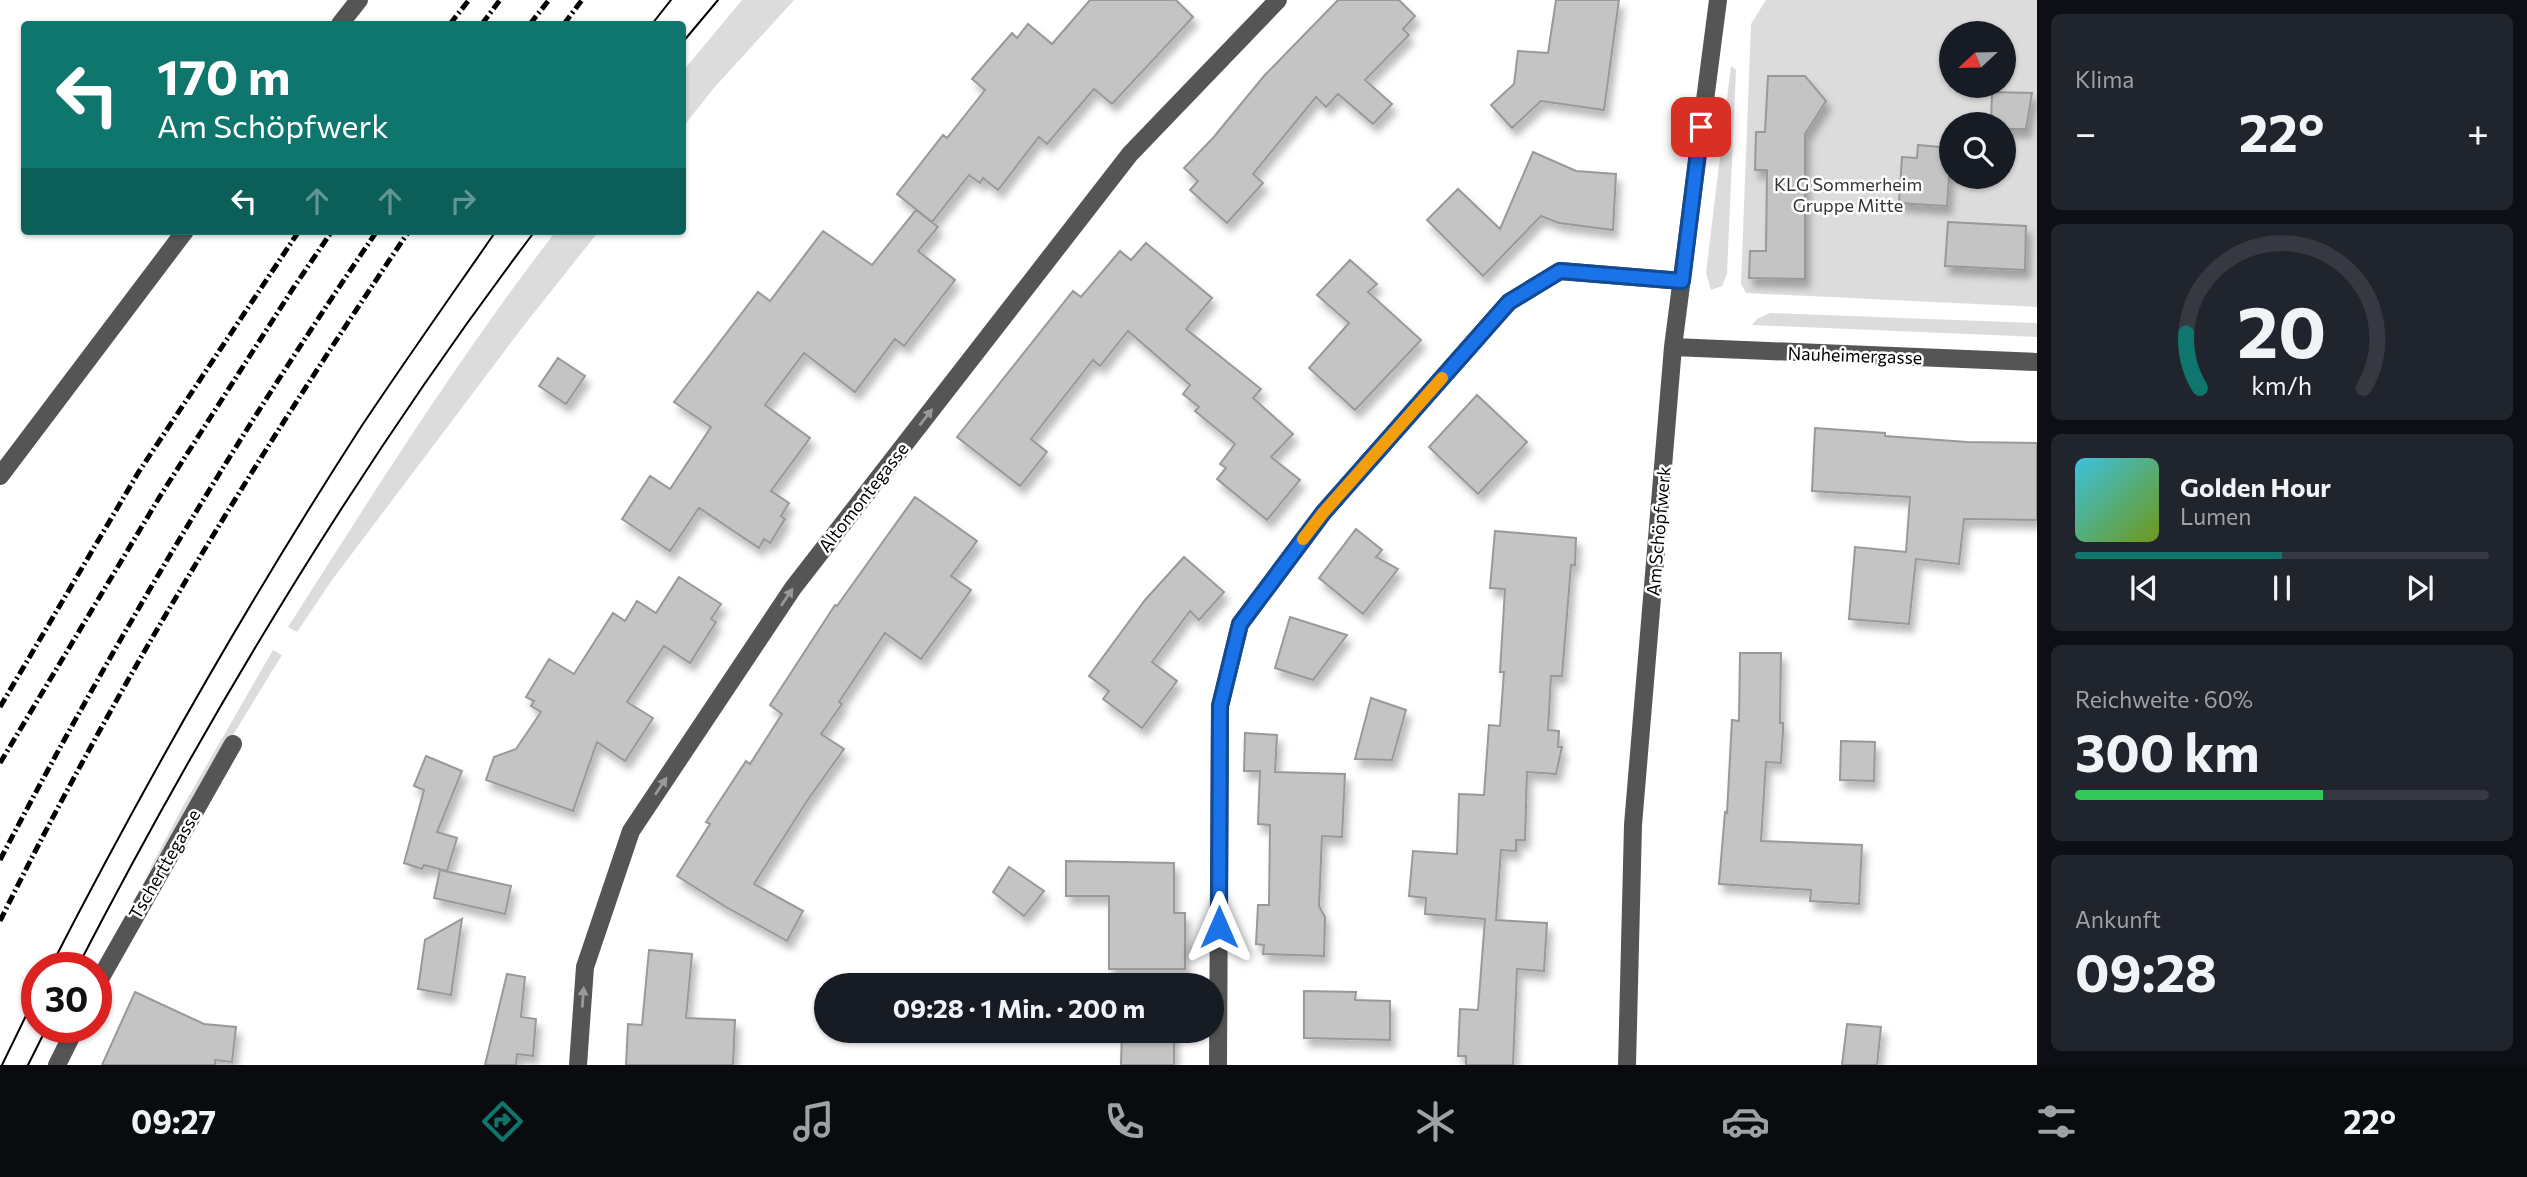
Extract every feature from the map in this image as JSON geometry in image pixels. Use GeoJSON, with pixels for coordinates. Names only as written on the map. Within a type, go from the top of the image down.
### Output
{"type":"FeatureCollection","features":[{"type":"Feature","properties":{"kind":"street"},"geometry":{"type":"LineString","coordinates":[[343,21],[359,0]]}},
{"type":"Feature","properties":{"kind":"street","name":"Altomontegasse"},"geometry":{"type":"LineString","coordinates":[[578,1065],[585,967],[631,831],[793,587],[1130,154],[1278,0]]}},
{"type":"Feature","properties":{"kind":"street","name":"Am Schöpfwerk"},"geometry":{"type":"LineString","coordinates":[[1627,1065],[1633,825],[1673,347],[1718,0]]}},
{"type":"Feature","properties":{"kind":"street"},"geometry":{"type":"LineString","coordinates":[[0,476],[182,235]]}},
{"type":"Feature","properties":{"kind":"street"},"geometry":{"type":"LineString","coordinates":[[1218,1065],[1220,706],[1240,624],[1323,513],[1509,302],[1560,271],[1682,281]]}},
{"type":"Feature","properties":{"kind":"street","name":"Nauheimergasse"},"geometry":{"type":"LineString","coordinates":[[1673,347],[2037,362]]}},
{"type":"Feature","properties":{"kind":"street","name":"Tscherttegasse"},"geometry":{"type":"LineString","coordinates":[[112,958],[233,744]]}},
{"type":"Feature","properties":{"kind":"street"},"geometry":{"type":"LineString","coordinates":[[57,1065],[68,1043]]}},
{"type":"Feature","properties":{"kind":"green space"},"geometry":{"type":"Polygon","coordinates":[[[742,0],[794,0],[713,89],[686,123],[686,67],[742,0]]]}},
{"type":"Feature","properties":{"kind":"green space","name":"KLG Sommerheim Gruppe Mitte"},"geometry":{"type":"Polygon","coordinates":[[[1766,0],[2037,0],[2037,307],[1746,293],[1741,284],[1751,24],[1766,0]]]}},
{"type":"Feature","properties":{"kind":"green space"},"geometry":{"type":"Polygon","coordinates":[[[1731,66],[1736,70],[1727,274],[1722,286],[1711,290],[1706,273],[1731,66]]]}},
{"type":"Feature","properties":{"kind":"green space"},"geometry":{"type":"Polygon","coordinates":[[[553,235],[596,235],[525,324],[332,580],[297,632],[288,627],[451,376],[553,235]]]}},
{"type":"Feature","properties":{"kind":"green space"},"geometry":{"type":"Polygon","coordinates":[[[1770,313],[2037,323],[2037,337],[1752,325],[1757,319],[1770,313]]]}},
{"type":"Feature","properties":{"kind":"green space"},"geometry":{"type":"Polygon","coordinates":[[[273,650],[282,655],[143,882],[182,808],[273,650]]]}},
{"type":"Feature","properties":{"kind":"building"},"geometry":{"type":"Polygon","coordinates":[[[1090,0],[1176,0],[1193,17],[1112,104],[1094,89],[1047,144],[1039,137],[998,190],[983,178],[980,183],[969,175],[932,222],[897,194],[943,135],[947,138],[985,90],[972,79],[1012,33],[1017,38],[1028,24],[1052,44],[1090,0]]]}},
{"type":"Feature","properties":{"kind":"building"},"geometry":{"type":"Polygon","coordinates":[[[1338,0],[1399,0],[1415,16],[1403,29],[1409,35],[1365,80],[1392,104],[1373,124],[1338,94],[1326,107],[1316,97],[1253,174],[1263,183],[1227,223],[1190,190],[1198,181],[1184,168],[1213,138],[1264,76],[1338,0]]]}},
{"type":"Feature","properties":{"kind":"building"},"geometry":{"type":"Polygon","coordinates":[[[1556,0],[1619,0],[1604,110],[1541,101],[1512,128],[1491,105],[1514,84],[1518,51],[1548,53],[1556,0]]]}},
{"type":"Feature","properties":{"kind":"building"},"geometry":{"type":"Polygon","coordinates":[[[1768,76],[1805,76],[1826,101],[1805,134],[1805,279],[1749,278],[1750,251],[1766,251],[1767,170],[1755,170],[1756,132],[1765,132],[1768,76]]]}},
{"type":"Feature","properties":{"kind":"building"},"geometry":{"type":"Polygon","coordinates":[[[2016,93],[2032,93],[2026,129],[2016,129],[2016,112],[1991,112],[1992,98],[2016,98],[2016,93]]]}},
{"type":"Feature","properties":{"kind":"building"},"geometry":{"type":"Polygon","coordinates":[[[1918,145],[1939,147],[1939,189],[1948,189],[1947,206],[1899,203],[1902,157],[1917,158],[1918,145]]]}},
{"type":"Feature","properties":{"kind":"building"},"geometry":{"type":"Polygon","coordinates":[[[1533,152],[1576,171],[1616,174],[1613,230],[1559,223],[1541,216],[1483,276],[1427,220],[1458,189],[1500,229],[1533,152]]]}},
{"type":"Feature","properties":{"kind":"building"},"geometry":{"type":"Polygon","coordinates":[[[916,210],[938,227],[918,251],[955,280],[904,346],[895,339],[855,392],[804,353],[765,405],[810,438],[771,491],[789,503],[781,516],[785,519],[770,543],[764,539],[759,548],[699,508],[670,551],[622,519],[650,476],[670,489],[711,427],[674,402],[758,292],[770,301],[823,231],[872,265],[916,210]]]}},
{"type":"Feature","properties":{"kind":"building"},"geometry":{"type":"Polygon","coordinates":[[[1948,222],[2026,226],[2025,270],[1945,266],[1948,222]]]}},
{"type":"Feature","properties":{"kind":"building"},"geometry":{"type":"Polygon","coordinates":[[[1146,243],[1212,298],[1186,329],[1261,389],[1253,398],[1293,434],[1271,457],[1300,480],[1267,520],[1217,479],[1226,468],[1220,464],[1235,444],[1195,411],[1199,407],[1183,394],[1190,385],[1128,331],[1100,366],[1093,360],[1031,439],[1047,452],[1020,486],[957,437],[1073,291],[1081,297],[1120,251],[1131,260],[1146,243]]]}},
{"type":"Feature","properties":{"kind":"building"},"geometry":{"type":"Polygon","coordinates":[[[1350,260],[1377,284],[1368,292],[1421,340],[1355,410],[1309,368],[1349,323],[1317,295],[1350,260]]]}},
{"type":"Feature","properties":{"kind":"building"},"geometry":{"type":"Polygon","coordinates":[[[558,358],[585,376],[566,404],[539,386],[558,358]]]}},
{"type":"Feature","properties":{"kind":"building"},"geometry":{"type":"Polygon","coordinates":[[[1477,395],[1527,442],[1478,494],[1429,447],[1477,395]]]}},
{"type":"Feature","properties":{"kind":"building"},"geometry":{"type":"Polygon","coordinates":[[[1815,428],[1967,442],[2037,443],[2037,520],[1964,519],[1959,564],[1916,559],[1909,624],[1849,619],[1855,547],[1906,552],[1910,497],[1812,491],[1815,428]]]}},
{"type":"Feature","properties":{"kind":"building"},"geometry":{"type":"Polygon","coordinates":[[[915,497],[977,541],[951,576],[971,590],[921,659],[885,633],[821,734],[844,749],[754,884],[803,911],[787,941],[677,876],[710,824],[706,822],[746,761],[750,764],[782,714],[770,705],[835,605],[837,606],[915,497]]]}},
{"type":"Feature","properties":{"kind":"building"},"geometry":{"type":"Polygon","coordinates":[[[1356,529],[1382,550],[1376,557],[1398,569],[1363,614],[1319,578],[1356,529]]]}},
{"type":"Feature","properties":{"kind":"building"},"geometry":{"type":"Polygon","coordinates":[[[1495,531],[1576,538],[1575,565],[1571,565],[1562,676],[1551,676],[1548,730],[1559,731],[1558,747],[1562,747],[1556,774],[1527,772],[1525,840],[1516,840],[1516,851],[1501,850],[1496,920],[1547,923],[1544,971],[1517,969],[1513,1065],[1466,1065],[1466,1056],[1458,1056],[1460,1009],[1478,1010],[1485,919],[1425,914],[1426,898],[1409,896],[1413,851],[1457,854],[1459,794],[1484,795],[1489,725],[1500,726],[1504,672],[1500,672],[1505,589],[1490,588],[1495,531]]]}},
{"type":"Feature","properties":{"kind":"building"},"geometry":{"type":"Polygon","coordinates":[[[1184,557],[1224,592],[1199,620],[1190,611],[1152,662],[1177,681],[1142,728],[1103,699],[1109,691],[1089,676],[1145,600],[1184,557]]]}},
{"type":"Feature","properties":{"kind":"building"},"geometry":{"type":"Polygon","coordinates":[[[679,577],[721,604],[711,619],[716,622],[690,663],[664,646],[627,702],[653,718],[625,761],[597,742],[573,811],[486,780],[494,757],[516,749],[541,712],[531,706],[534,701],[526,697],[549,659],[574,674],[613,613],[625,621],[637,601],[656,613],[679,577]]]}},
{"type":"Feature","properties":{"kind":"building"},"geometry":{"type":"Polygon","coordinates":[[[1290,617],[1347,635],[1313,680],[1275,668],[1290,617]]]}},
{"type":"Feature","properties":{"kind":"building"},"geometry":{"type":"Polygon","coordinates":[[[1740,653],[1781,653],[1781,763],[1766,762],[1761,841],[1862,845],[1859,904],[1810,901],[1811,890],[1719,884],[1725,812],[1727,813],[1732,720],[1739,721],[1740,653]]]}},
{"type":"Feature","properties":{"kind":"building"},"geometry":{"type":"Polygon","coordinates":[[[1371,698],[1406,710],[1392,760],[1355,759],[1371,698]]]}},
{"type":"Feature","properties":{"kind":"building"},"geometry":{"type":"Polygon","coordinates":[[[1245,733],[1277,735],[1275,772],[1345,774],[1342,837],[1322,836],[1319,906],[1325,917],[1324,956],[1263,954],[1264,945],[1256,944],[1258,905],[1269,905],[1270,825],[1258,824],[1260,771],[1244,771],[1245,733]]]}},
{"type":"Feature","properties":{"kind":"building"},"geometry":{"type":"Polygon","coordinates":[[[1841,741],[1875,742],[1874,781],[1840,780],[1841,741]]]}},
{"type":"Feature","properties":{"kind":"building"},"geometry":{"type":"Polygon","coordinates":[[[426,756],[462,771],[437,832],[457,838],[447,871],[424,865],[422,869],[404,863],[424,790],[414,786],[426,756]]]}},
{"type":"Feature","properties":{"kind":"building"},"geometry":{"type":"Polygon","coordinates":[[[1066,861],[1174,863],[1174,913],[1185,913],[1185,969],[1109,969],[1109,896],[1066,896],[1066,861]]]}},
{"type":"Feature","properties":{"kind":"building"},"geometry":{"type":"Polygon","coordinates":[[[1009,867],[1044,891],[1024,916],[993,892],[1009,867]]]}},
{"type":"Feature","properties":{"kind":"building"},"geometry":{"type":"Polygon","coordinates":[[[440,870],[511,886],[505,914],[434,898],[440,870]]]}},
{"type":"Feature","properties":{"kind":"building"},"geometry":{"type":"Polygon","coordinates":[[[462,919],[451,995],[418,989],[425,940],[462,919]]]}},
{"type":"Feature","properties":{"kind":"building"},"geometry":{"type":"Polygon","coordinates":[[[649,950],[692,954],[686,1018],[735,1020],[733,1065],[626,1065],[628,1024],[642,1025],[649,950]]]}},
{"type":"Feature","properties":{"kind":"building"},"geometry":{"type":"Polygon","coordinates":[[[507,974],[525,977],[521,1017],[536,1019],[533,1056],[517,1054],[516,1065],[485,1065],[507,974]]]}},
{"type":"Feature","properties":{"kind":"building"},"geometry":{"type":"Polygon","coordinates":[[[1304,991],[1356,992],[1355,1000],[1390,1001],[1390,1040],[1304,1038],[1304,991]]]}},
{"type":"Feature","properties":{"kind":"building"},"geometry":{"type":"Polygon","coordinates":[[[135,992],[204,1024],[236,1027],[232,1062],[215,1060],[215,1065],[102,1065],[135,992]]]}},
{"type":"Feature","properties":{"kind":"building"},"geometry":{"type":"Polygon","coordinates":[[[1847,1024],[1881,1027],[1877,1065],[1842,1065],[1847,1024]]]}},
{"type":"Feature","properties":{"kind":"building"},"geometry":{"type":"Polygon","coordinates":[[[1122,1043],[1174,1043],[1174,1065],[1121,1065],[1122,1043]]]}},
{"type":"Feature","properties":{"kind":"tram line"},"geometry":{"type":"LineString","coordinates":[[654,21],[671,0]]}},
{"type":"Feature","properties":{"kind":"tram line"},"geometry":{"type":"LineString","coordinates":[[686,38],[718,0]]}},
{"type":"Feature","properties":{"kind":"tram line"},"geometry":{"type":"LineString","coordinates":[[58,952],[160,762],[278,559],[361,427],[493,235]]}},
{"type":"Feature","properties":{"kind":"tram line"},"geometry":{"type":"LineString","coordinates":[[86,952],[180,777],[290,590],[408,407],[532,235]]}},
{"type":"Feature","properties":{"kind":"tram line"},"geometry":{"type":"LineString","coordinates":[[2,1065],[21,1026]]}},
{"type":"Feature","properties":{"kind":"tram line"},"geometry":{"type":"LineString","coordinates":[[28,1065],[39,1043]]}},
{"type":"Feature","properties":{"kind":"railway"},"geometry":{"type":"LineString","coordinates":[[452,21],[469,0]]}},
{"type":"Feature","properties":{"kind":"railway"},"geometry":{"type":"LineString","coordinates":[[484,21],[500,0]]}},
{"type":"Feature","properties":{"kind":"railway"},"geometry":{"type":"LineString","coordinates":[[532,21],[549,0]]}},
{"type":"Feature","properties":{"kind":"railway"},"geometry":{"type":"LineString","coordinates":[[566,21],[582,0]]}},
{"type":"Feature","properties":{"kind":"railway"},"geometry":{"type":"LineString","coordinates":[[0,707],[138,473],[296,235]]}},
{"type":"Feature","properties":{"kind":"railway"},"geometry":{"type":"LineString","coordinates":[[0,763],[162,493],[329,235]]}},
{"type":"Feature","properties":{"kind":"railway"},"geometry":{"type":"LineString","coordinates":[[0,860],[87,699],[179,540],[276,384],[374,235]]}},
{"type":"Feature","properties":{"kind":"railway"},"geometry":{"type":"LineString","coordinates":[[0,921],[142,655],[245,483],[406,235]]}},
{"type":"Feature","properties":{"kind":"slow traffic"},"geometry":{"type":"LineString","coordinates":[[1303,539],[1442,378]]}},
{"type":"Feature","properties":{"kind":"route"},"geometry":{"type":"LineString","coordinates":[[1219,927],[1220,706],[1240,624],[1323,513],[1509,302],[1560,271],[1682,281],[1701,127]]}}]}
